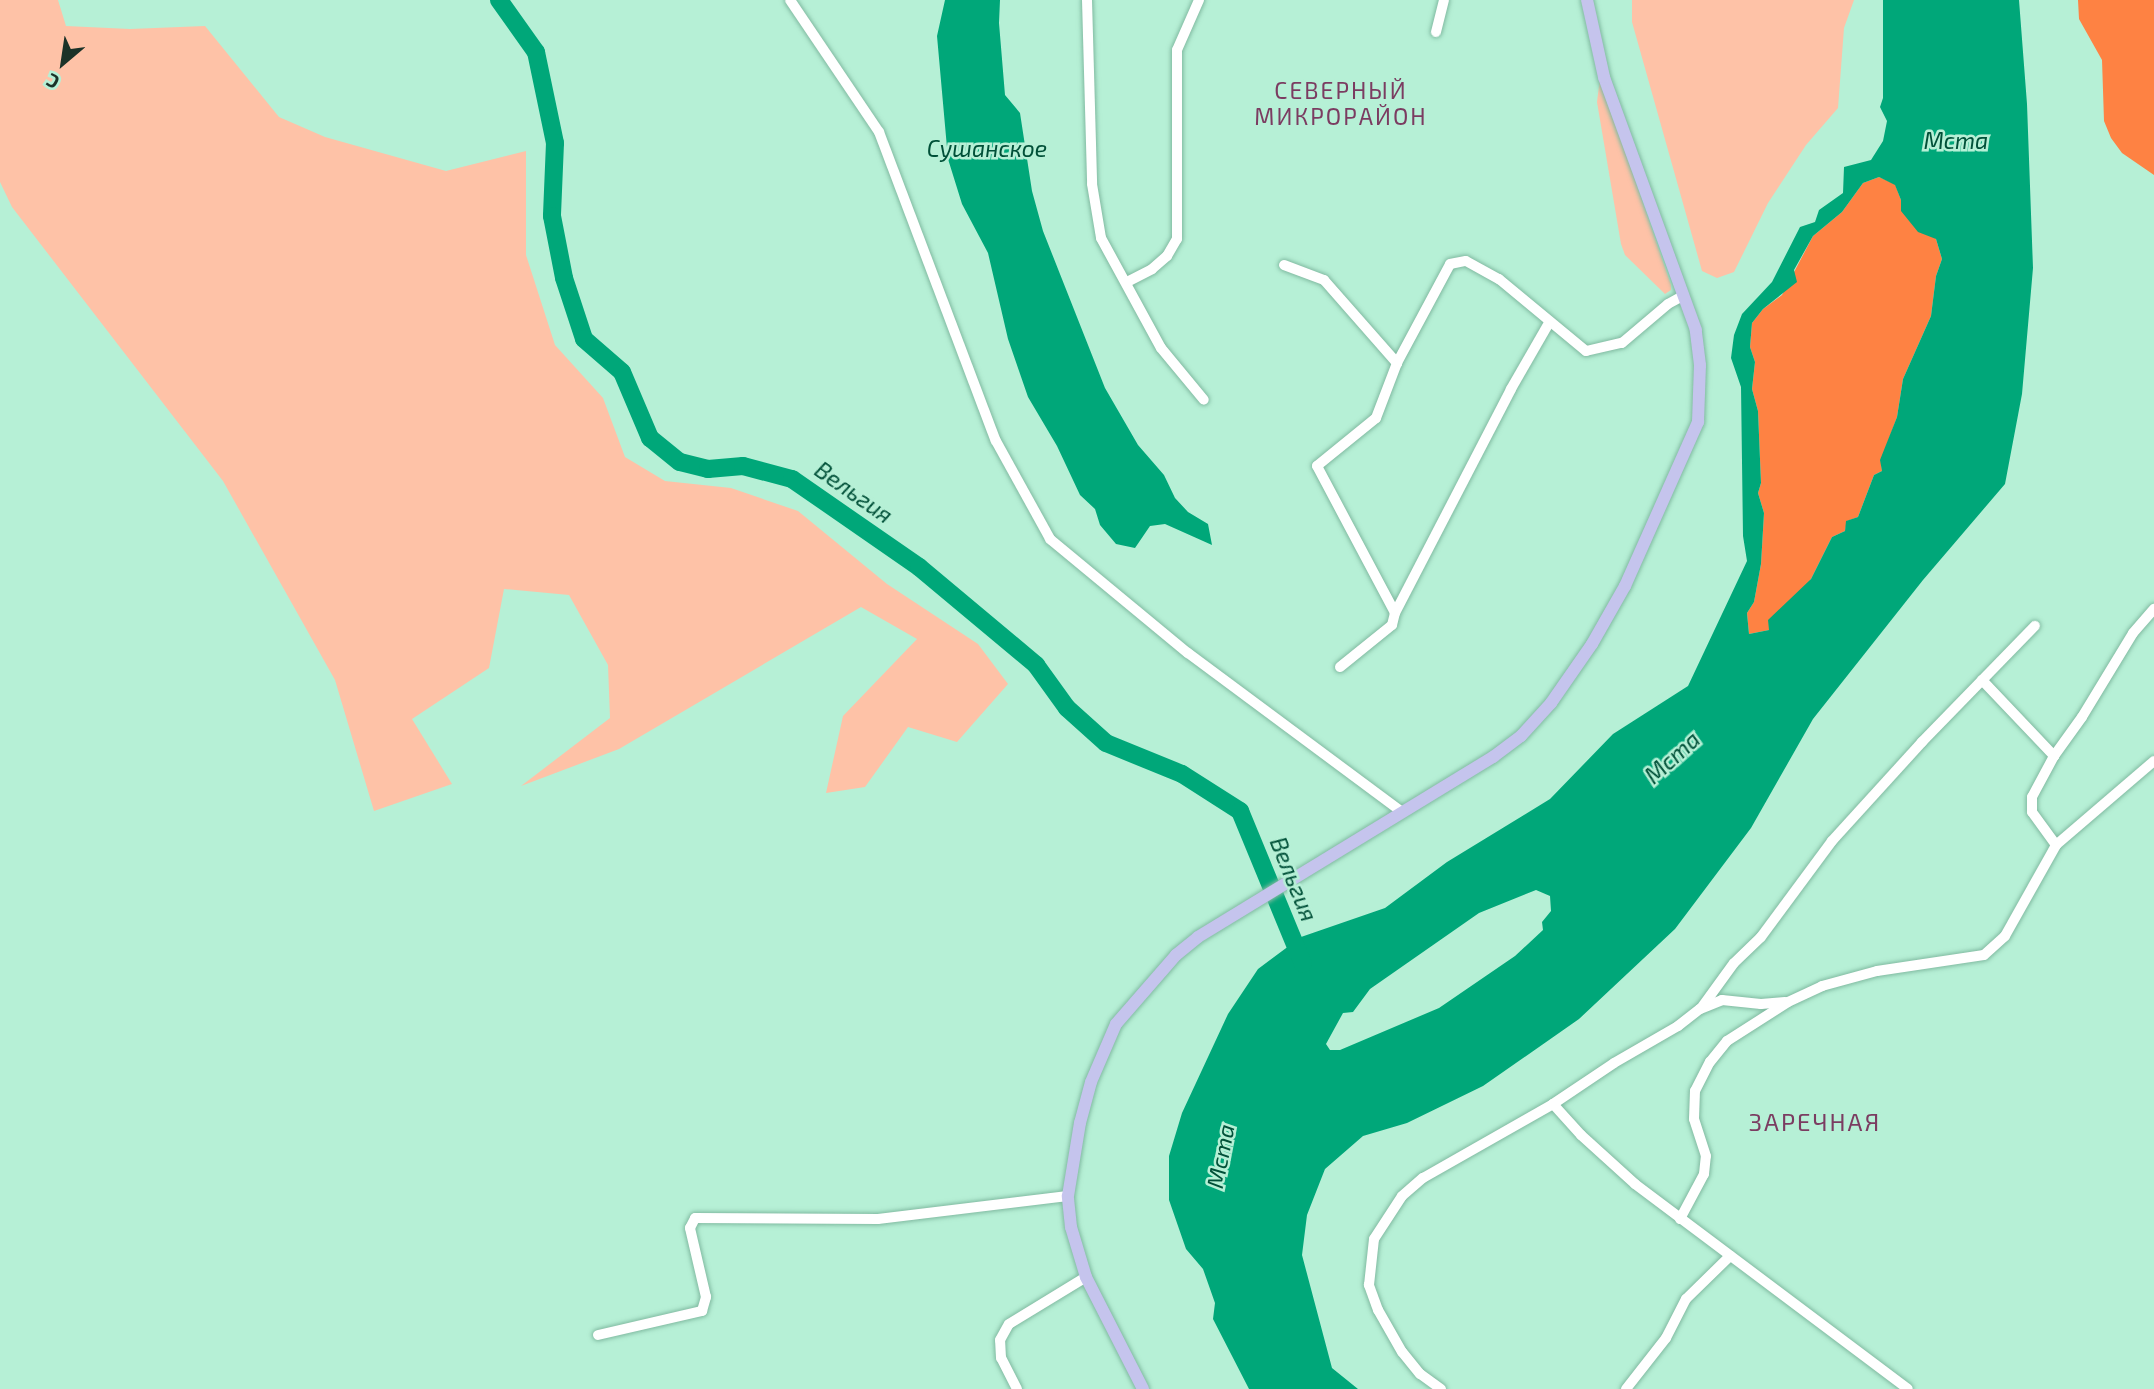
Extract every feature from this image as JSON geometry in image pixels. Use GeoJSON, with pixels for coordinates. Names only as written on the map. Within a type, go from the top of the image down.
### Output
{"type":"FeatureCollection","features":[{"type":"Feature","properties":{"kind":"main road"},"geometry":{"type":"LineString","coordinates":[[1143,1389],[1086,1277],[1071,1227],[1068,1196],[1080,1123],[1091,1082],[1116,1024],[1176,955],[1213,928],[1493,757],[1521,736],[1565,683],[1592,644],[1625,586],[1698,422],[1700,365],[1696,330],[1604,77],[1587,0]]}},
{"type":"Feature","properties":{"kind":"street"},"geometry":{"type":"LineString","coordinates":[[790,0],[879,132],[996,442],[1050,539],[1188,653],[1401,811]]}},
{"type":"Feature","properties":{"kind":"street"},"geometry":{"type":"LineString","coordinates":[[1087,0],[1092,184],[1101,238],[1128,282],[1161,348],[1204,400]]}},
{"type":"Feature","properties":{"kind":"street"},"geometry":{"type":"LineString","coordinates":[[1128,282],[1152,269],[1167,256],[1177,239],[1177,50],[1199,0]]}},
{"type":"Feature","properties":{"kind":"street"},"geometry":{"type":"LineString","coordinates":[[1436,32],[1444,0]]}},
{"type":"Feature","properties":{"kind":"street"},"geometry":{"type":"LineString","coordinates":[[1395,612],[1317,466],[1376,418],[1397,363],[1450,264],[1466,261],[1499,279],[1586,351],[1606,349],[1622,343],[1668,304],[1684,295]]}},
{"type":"Feature","properties":{"kind":"street"},"geometry":{"type":"LineString","coordinates":[[1284,265],[1324,280],[1397,363]]}},
{"type":"Feature","properties":{"kind":"street"},"geometry":{"type":"LineString","coordinates":[[1340,667],[1392,625],[1395,612],[1549,323]]}},
{"type":"Feature","properties":{"kind":"street"},"geometry":{"type":"LineString","coordinates":[[2056,845],[2032,811],[2032,797],[2054,755],[2082,717],[2133,633],[2154,609]]}},
{"type":"Feature","properties":{"kind":"street"},"geometry":{"type":"LineString","coordinates":[[1700,1009],[1734,963],[1761,937],[1832,841],[2035,626]]}},
{"type":"Feature","properties":{"kind":"street"},"geometry":{"type":"LineString","coordinates":[[1982,680],[2054,755]]}},
{"type":"Feature","properties":{"kind":"street"},"geometry":{"type":"LineString","coordinates":[[1680,1219],[1704,1174],[1706,1156],[1694,1119],[1695,1091],[1710,1062],[1727,1041],[1787,1002],[1822,986],[1877,971],[1984,955],[2005,936],[2056,845],[2154,761]]}},
{"type":"Feature","properties":{"kind":"street"},"geometry":{"type":"LineString","coordinates":[[1441,1389],[1420,1374],[1402,1352],[1378,1310],[1369,1285],[1374,1239],[1402,1196],[1423,1178],[1553,1104],[1614,1063],[1678,1026],[1700,1009],[1722,1000],[1761,1004],[1787,1002]]}},
{"type":"Feature","properties":{"kind":"street"},"geometry":{"type":"LineString","coordinates":[[1553,1104],[1581,1135],[1635,1184],[1908,1389]]}},
{"type":"Feature","properties":{"kind":"street"},"geometry":{"type":"LineString","coordinates":[[598,1335],[702,1311],[706,1297],[690,1228],[695,1218],[878,1219],[1068,1196]]}},
{"type":"Feature","properties":{"kind":"street"},"geometry":{"type":"LineString","coordinates":[[1626,1389],[1666,1338],[1686,1299],[1730,1256]]}},
{"type":"Feature","properties":{"kind":"street"},"geometry":{"type":"LineString","coordinates":[[1017,1389],[1001,1358],[1000,1340],[1009,1324],[1086,1277]]}},
{"type":"Feature","properties":{"kind":"shaded area"},"geometry":{"type":"Polygon","coordinates":[[[0,0],[58,0],[66,26],[130,29],[205,26],[279,117],[325,137],[446,171],[526,151],[526,255],[555,345],[603,398],[625,457],[665,481],[731,488],[798,511],[887,584],[978,644],[1008,684],[957,742],[908,727],[865,787],[826,793],[843,716],[917,639],[861,607],[619,749],[521,786],[610,718],[608,665],[569,595],[504,589],[489,668],[412,719],[452,784],[374,811],[335,680],[223,481],[12,207],[0,182],[0,0]]]}},
{"type":"Feature","properties":{"kind":"shaded area"},"geometry":{"type":"Polygon","coordinates":[[[1632,0],[1854,0],[1844,28],[1838,108],[1806,145],[1768,203],[1734,272],[1717,278],[1702,271],[1632,22],[1632,0]]]}},
{"type":"Feature","properties":{"kind":"shaded area"},"geometry":{"type":"Polygon","coordinates":[[[2078,0],[2154,0],[2154,175],[2122,153],[2111,138],[2104,121],[2102,60],[2079,19],[2078,0]]]}},
{"type":"Feature","properties":{"kind":"shaded area"},"geometry":{"type":"Polygon","coordinates":[[[1600,78],[1671,285],[1671,290],[1665,294],[1625,255],[1621,244],[1597,102],[1600,78]]]}},
{"type":"Feature","properties":{"kind":"shaded area"},"geometry":{"type":"Polygon","coordinates":[[[1879,177],[1895,184],[1901,200],[1936,239],[1942,259],[1936,276],[1931,316],[1903,379],[1897,417],[1881,460],[1882,471],[1874,475],[1858,517],[1847,521],[1845,531],[1832,537],[1811,579],[1769,630],[1749,634],[1747,613],[1754,602],[1761,564],[1764,513],[1758,493],[1761,483],[1758,411],[1752,389],[1755,362],[1750,347],[1752,323],[1763,309],[1782,295],[1813,236],[1842,212],[1863,183],[1879,177]]]}},
{"type":"Feature","properties":{"kind":"water","name":"Сушанское"},"geometry":{"type":"Polygon","coordinates":[[[945,0],[1000,0],[999,23],[1005,95],[1020,113],[1032,191],[1043,231],[1105,388],[1138,445],[1164,475],[1175,498],[1188,512],[1208,524],[1212,545],[1165,524],[1150,526],[1135,548],[1116,544],[1100,525],[1095,509],[1080,495],[1057,446],[1028,397],[1008,339],[988,253],[962,204],[948,159],[937,36],[945,0]]]}},
{"type":"Feature","properties":{"kind":"water","name":"Мста"},"geometry":{"type":"Polygon","coordinates":[[[1883,0],[2019,0],[2027,104],[2033,268],[2022,394],[2005,484],[1923,580],[1813,719],[1751,828],[1675,929],[1579,1019],[1483,1086],[1407,1123],[1363,1136],[1325,1169],[1307,1215],[1302,1255],[1332,1368],[1358,1389],[1249,1389],[1213,1319],[1215,1303],[1203,1269],[1186,1249],[1169,1200],[1169,1156],[1182,1113],[1228,1014],[1258,969],[1301,937],[1385,908],[1447,862],[1550,799],[1613,734],[1688,686],[1747,561],[1743,536],[1741,387],[1731,358],[1734,335],[1742,314],[1772,282],[1800,227],[1815,222],[1819,210],[1843,193],[1844,167],[1871,160],[1883,141],[1887,121],[1880,107],[1883,98],[1883,0]],[[1879,177],[1863,183],[1842,212],[1813,236],[1794,270],[1797,282],[1763,309],[1752,323],[1750,347],[1755,362],[1752,389],[1758,411],[1761,483],[1758,493],[1764,513],[1761,564],[1754,602],[1747,613],[1749,634],[1769,630],[1768,620],[1811,579],[1832,537],[1845,531],[1846,521],[1858,517],[1874,475],[1882,471],[1880,460],[1897,417],[1903,379],[1931,316],[1936,276],[1942,259],[1936,239],[1918,232],[1901,211],[1901,200],[1895,185],[1879,177]],[[1536,890],[1479,913],[1370,989],[1353,1012],[1343,1013],[1326,1044],[1330,1050],[1340,1050],[1439,1008],[1515,956],[1543,930],[1542,922],[1551,911],[1550,896],[1536,890]]]}},
{"type":"Feature","properties":{"kind":"waterway","name":"Вельгия"},"geometry":{"type":"LineString","coordinates":[[499,0],[536,52],[555,143],[552,216],[564,278],[584,339],[622,372],[650,438],[680,462],[708,469],[743,466],[792,479],[919,567],[1036,665],[1067,708],[1106,743],[1182,774],[1240,811],[1303,964]]}},
{"type":"Feature","properties":{"kind":"district","name":"СЕВЕРНЫЙ МИКРОРАЙОН"},"geometry":{"type":"Point","coordinates":[1341,103]}},
{"type":"Feature","properties":{"kind":"district","name":"ЗАРЕЧНАЯ"},"geometry":{"type":"Point","coordinates":[1815,1122]}}]}
